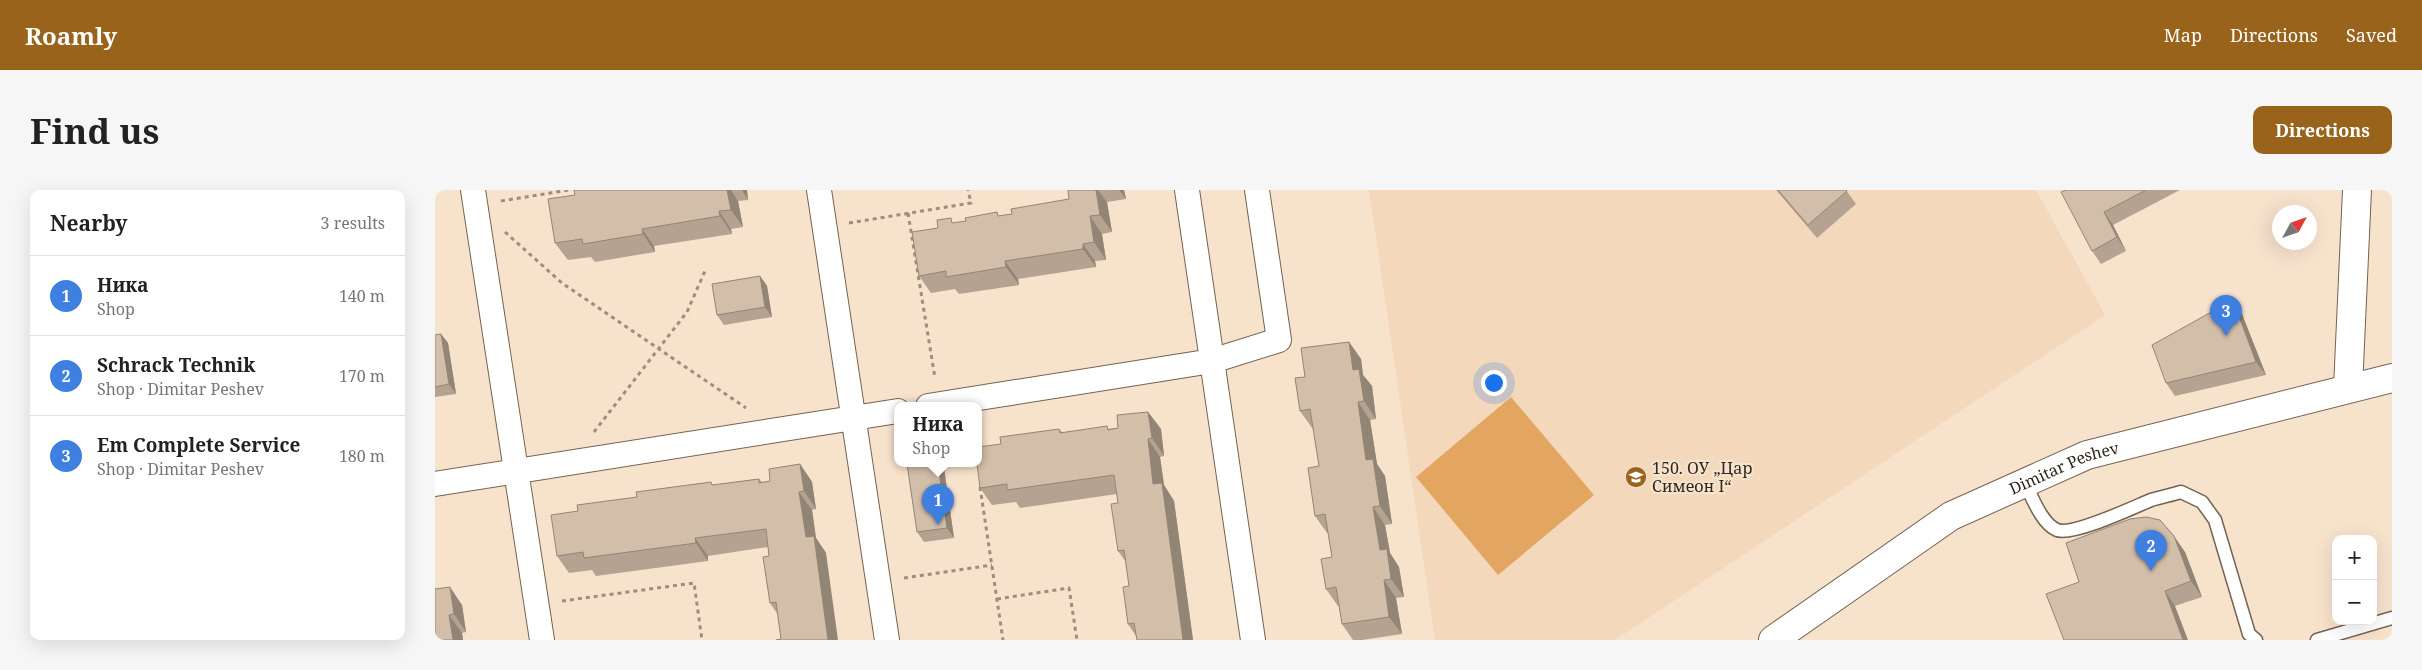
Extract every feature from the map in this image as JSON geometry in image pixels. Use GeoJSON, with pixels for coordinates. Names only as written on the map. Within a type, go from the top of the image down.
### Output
{"type":"FeatureCollection","features":[{"type":"Feature","properties":{"kind":"main road"},"geometry":{"type":"LineString","coordinates":[[2348,388],[2357,190]]}},
{"type":"Feature","properties":{"kind":"main road","name":"Dimitar Peshev"},"geometry":{"type":"LineString","coordinates":[[1773,640],[1951,516],[2087,455],[2392,378]]}},
{"type":"Feature","properties":{"kind":"street"},"geometry":{"type":"LineString","coordinates":[[819,190],[887,640]]}},
{"type":"Feature","properties":{"kind":"street"},"geometry":{"type":"LineString","coordinates":[[1187,190],[1253,640]]}},
{"type":"Feature","properties":{"kind":"street"},"geometry":{"type":"LineString","coordinates":[[953,402],[1212,361],[1279,340],[1257,190]]}},
{"type":"Feature","properties":{"kind":"street"},"geometry":{"type":"LineString","coordinates":[[474,198],[541,640]]}},
{"type":"Feature","properties":{"kind":"street"},"geometry":{"type":"LineString","coordinates":[[435,484],[894,412]]}},
{"type":"Feature","properties":{"kind":"lane"},"geometry":{"type":"LineString","coordinates":[[2025,483],[2047,522],[2057,530],[2069,531],[2153,500],[2181,492],[2201,502],[2215,520],[2249,634],[2256,640]]}},
{"type":"Feature","properties":{"kind":"lane"},"geometry":{"type":"LineString","coordinates":[[2317,640],[2392,618]]}},
{"type":"Feature","properties":{"kind":"path"},"geometry":{"type":"LineString","coordinates":[[474,198],[569,190]]}},
{"type":"Feature","properties":{"kind":"path"},"geometry":{"type":"LineString","coordinates":[[825,227],[971,203],[969,190]]}},
{"type":"Feature","properties":{"kind":"path"},"geometry":{"type":"LineString","coordinates":[[474,198],[561,283],[777,430]]}},
{"type":"Feature","properties":{"kind":"path"},"geometry":{"type":"LineString","coordinates":[[909,214],[934,402]]}},
{"type":"Feature","properties":{"kind":"path"},"geometry":{"type":"LineString","coordinates":[[571,463],[687,312],[705,271]]}},
{"type":"Feature","properties":{"kind":"path"},"geometry":{"type":"LineString","coordinates":[[980,482],[1003,640]]}},
{"type":"Feature","properties":{"kind":"path"},"geometry":{"type":"LineString","coordinates":[[878,582],[992,565]]}},
{"type":"Feature","properties":{"kind":"path"},"geometry":{"type":"LineString","coordinates":[[536,604],[694,583],[702,640]]}},
{"type":"Feature","properties":{"kind":"path"},"geometry":{"type":"LineString","coordinates":[[997,599],[1069,588],[1077,640]]}},
{"type":"Feature","properties":{"kind":"shaded area","name":"150. ОУ „Цар Симеон I“"},"geometry":{"type":"Polygon","coordinates":[[[1369,190],[2036,190],[2105,315],[1615,640],[1435,640],[1369,190]]]}},
{"type":"Feature","properties":{"kind":"shaded area"},"geometry":{"type":"Polygon","coordinates":[[[1511,397],[1594,495],[1498,575],[1416,477],[1511,397]]]}},
{"type":"Feature","properties":{"kind":"building"},"geometry":{"type":"Polygon","coordinates":[[[574,190],[727,190],[731,210],[719,211],[720,216],[642,229],[643,234],[583,244],[582,239],[555,243],[548,199],[575,195],[574,190]]]}},
{"type":"Feature","properties":{"kind":"building"},"geometry":{"type":"Polygon","coordinates":[[[1068,190],[1096,190],[1100,215],[1090,216],[1094,242],[1083,244],[1083,249],[1005,261],[1006,267],[946,277],[946,271],[919,276],[912,232],[938,228],[937,220],[951,218],[952,223],[966,221],[965,218],[997,212],[998,216],[1012,214],[1011,209],[1069,199],[1068,190]]]}},
{"type":"Feature","properties":{"kind":"building"},"geometry":{"type":"Polygon","coordinates":[[[1778,190],[1846,190],[1847,191],[1808,225],[1778,190]]]}},
{"type":"Feature","properties":{"kind":"building"},"geometry":{"type":"Polygon","coordinates":[[[2066,190],[2146,190],[2104,212],[2117,237],[2092,251],[2061,192],[2066,190]]]}},
{"type":"Feature","properties":{"kind":"building"},"geometry":{"type":"Polygon","coordinates":[[[760,276],[765,307],[717,315],[712,284],[760,276]]]}},
{"type":"Feature","properties":{"kind":"building"},"geometry":{"type":"Polygon","coordinates":[[[2233,300],[2256,362],[2166,383],[2152,345],[2233,300]]]}},
{"type":"Feature","properties":{"kind":"building"},"geometry":{"type":"Polygon","coordinates":[[[441,334],[449,384],[435,387],[435,335],[441,334]]]}},
{"type":"Feature","properties":{"kind":"building"},"geometry":{"type":"Polygon","coordinates":[[[1349,342],[1353,370],[1359,369],[1364,401],[1358,402],[1366,460],[1373,459],[1380,506],[1373,507],[1380,550],[1387,549],[1391,579],[1384,580],[1389,617],[1342,624],[1336,587],[1326,589],[1321,559],[1332,557],[1325,514],[1315,516],[1308,468],[1319,466],[1310,409],[1300,411],[1295,378],[1305,377],[1301,348],[1349,342]]]}},
{"type":"Feature","properties":{"kind":"building"},"geometry":{"type":"Polygon","coordinates":[[[1148,412],[1152,438],[1148,439],[1153,484],[1162,483],[1183,640],[1137,640],[1134,623],[1128,624],[1123,587],[1129,586],[1124,550],[1118,551],[1111,504],[1118,503],[1114,475],[1007,490],[1007,484],[980,488],[977,467],[982,467],[982,446],[1001,444],[1000,437],[1059,429],[1060,433],[1107,426],[1108,430],[1118,428],[1117,415],[1148,412]]]}},
{"type":"Feature","properties":{"kind":"building"},"geometry":{"type":"Polygon","coordinates":[[[800,464],[804,491],[799,492],[806,537],[814,536],[828,640],[776,640],[781,639],[776,602],[770,603],[763,557],[769,556],[766,529],[695,538],[696,543],[584,558],[583,552],[557,556],[551,515],[578,511],[577,505],[637,497],[636,492],[711,482],[712,485],[759,479],[759,483],[770,481],[769,469],[800,464]]]}},
{"type":"Feature","properties":{"kind":"building"},"geometry":{"type":"Polygon","coordinates":[[[907,467],[938,467],[947,528],[917,532],[907,467]]]}},
{"type":"Feature","properties":{"kind":"building"},"geometry":{"type":"Polygon","coordinates":[[[2146,517],[2160,520],[2174,536],[2191,581],[2165,591],[2183,640],[2064,640],[2046,594],[2079,582],[2066,543],[2130,519],[2146,517]]]}},
{"type":"Feature","properties":{"kind":"building"},"geometry":{"type":"Polygon","coordinates":[[[450,587],[454,614],[449,615],[453,640],[435,640],[435,589],[450,587]]]}},
{"type":"Feature","properties":{"kind":"place","name":"Em Complete Service"},"geometry":{"type":"Point","coordinates":[2226,336]}},
{"type":"Feature","properties":{"kind":"place","name":"150. ОУ „Цар Симеон I“"},"geometry":{"type":"Point","coordinates":[1636,477]}},
{"type":"Feature","properties":{"kind":"place","name":"Ника"},"geometry":{"type":"Point","coordinates":[938,525]}},
{"type":"Feature","properties":{"kind":"place","name":"Schrack Technik"},"geometry":{"type":"Point","coordinates":[2151,571]}}]}
